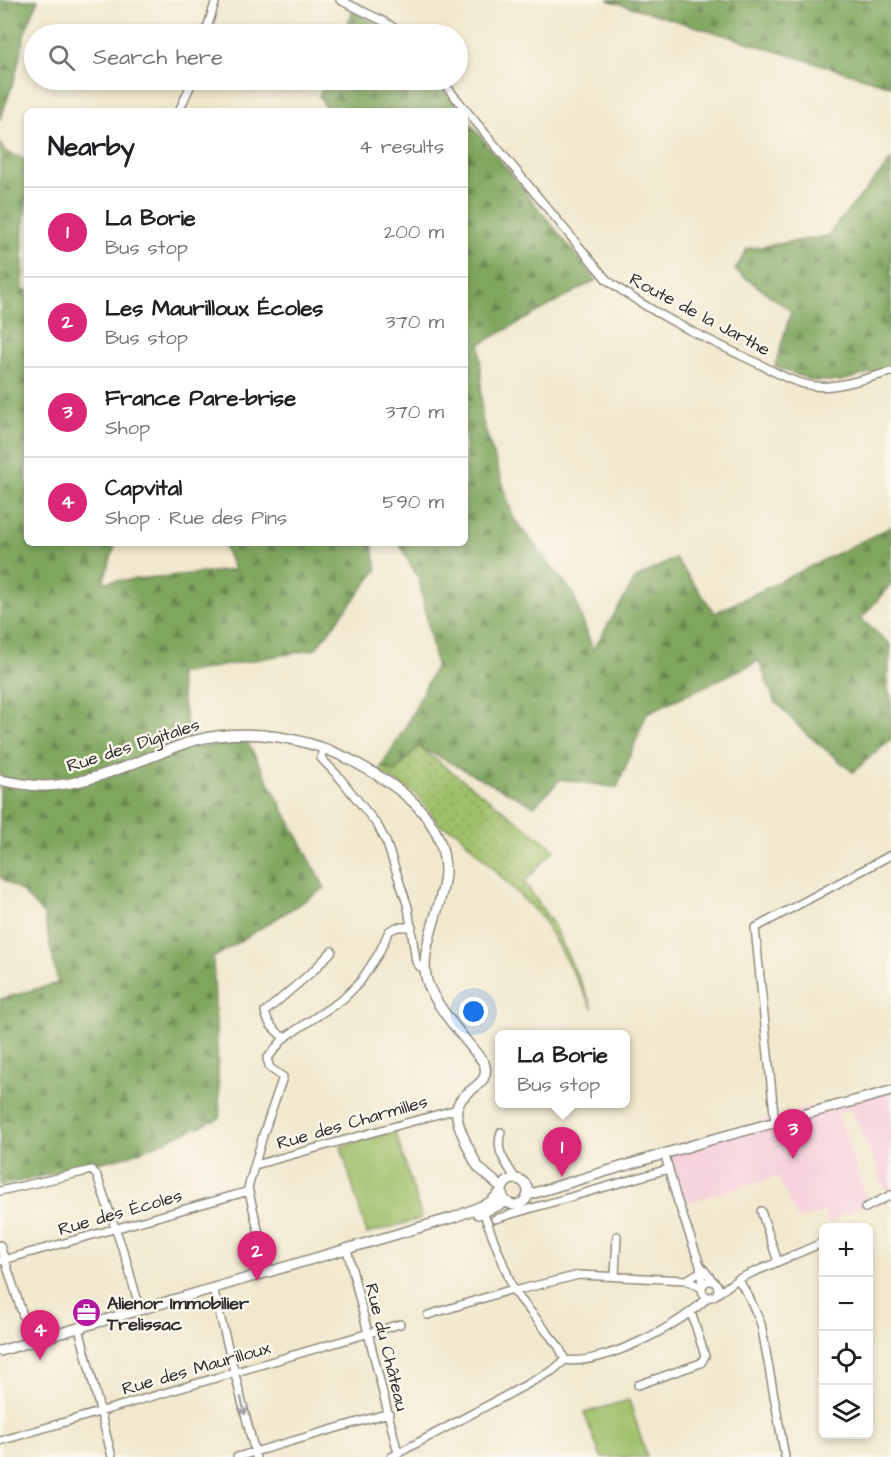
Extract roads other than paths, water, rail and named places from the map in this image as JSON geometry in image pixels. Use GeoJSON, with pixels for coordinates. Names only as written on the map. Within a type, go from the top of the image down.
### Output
{"type":"FeatureCollection","features":[{"type":"Feature","properties":{"kind":"main road","name":"Rue des Digitales"},"geometry":{"type":"LineString","coordinates":[[0,780],[44,786],[66,784],[89,779],[194,741],[233,735],[273,737],[323,748],[358,764],[397,788],[421,809],[434,827],[441,847],[445,871],[427,949],[425,969],[430,990],[486,1068],[484,1077],[463,1098],[457,1109]]}},
{"type":"Feature","properties":{"kind":"main road"},"geometry":{"type":"LineString","coordinates":[[528,1190],[560,1184],[891,1091]]}},
{"type":"Feature","properties":{"kind":"main road"},"geometry":{"type":"LineString","coordinates":[[457,1109],[457,1116],[475,1162],[486,1174],[504,1187],[506,1202]]}},
{"type":"Feature","properties":{"kind":"main road"},"geometry":{"type":"LineString","coordinates":[[0,1351],[455,1217],[484,1206],[504,1187],[522,1180],[528,1190]]}},
{"type":"Feature","properties":{"kind":"main road"},"geometry":{"type":"LineString","coordinates":[[455,1217],[468,1217],[506,1202],[521,1208],[528,1190]]}},
{"type":"Feature","properties":{"kind":"street"},"geometry":{"type":"LineString","coordinates":[[208,24],[216,0]]}},
{"type":"Feature","properties":{"kind":"street"},"geometry":{"type":"LineString","coordinates":[[340,0],[388,24]]}},
{"type":"Feature","properties":{"kind":"street"},"geometry":{"type":"LineString","coordinates":[[180,108],[189,90]]}},
{"type":"Feature","properties":{"kind":"street","name":"Route de la Jarthe"},"geometry":{"type":"LineString","coordinates":[[449,90],[464,108]]}},
{"type":"Feature","properties":{"kind":"street","name":"Route de la Jarthe"},"geometry":{"type":"LineString","coordinates":[[468,113],[607,280],[627,295],[723,347],[799,383],[817,387],[891,372]]}},
{"type":"Feature","properties":{"kind":"street"},"geometry":{"type":"LineString","coordinates":[[323,748],[321,758],[378,826],[387,844],[408,907],[416,962],[425,969]]}},
{"type":"Feature","properties":{"kind":"street"},"geometry":{"type":"LineString","coordinates":[[775,1123],[755,928],[891,855]]}},
{"type":"Feature","properties":{"kind":"street"},"geometry":{"type":"LineString","coordinates":[[252,1277],[262,1246],[248,1188],[282,1081],[282,1074],[270,1068],[267,1059],[284,1038],[342,999],[360,982],[379,953],[389,931],[397,927],[412,927]]}},
{"type":"Feature","properties":{"kind":"street"},"geometry":{"type":"LineString","coordinates":[[284,1038],[273,1029],[267,1020],[266,1012],[332,951]]}},
{"type":"Feature","properties":{"kind":"street","name":"Rue des Charmilles"},"geometry":{"type":"LineString","coordinates":[[255,1164],[457,1109]]}},
{"type":"Feature","properties":{"kind":"street"},"geometry":{"type":"LineString","coordinates":[[501,1132],[498,1144],[504,1187],[488,1211],[488,1224],[514,1290],[560,1347],[565,1360]]}},
{"type":"Feature","properties":{"kind":"street"},"geometry":{"type":"LineString","coordinates":[[665,1155],[700,1268],[702,1287],[708,1296]]}},
{"type":"Feature","properties":{"kind":"street"},"geometry":{"type":"LineString","coordinates":[[495,1219],[521,1208],[668,1169]]}},
{"type":"Feature","properties":{"kind":"street"},"geometry":{"type":"LineString","coordinates":[[0,1191],[92,1170],[97,1176],[116,1229],[140,1310]]}},
{"type":"Feature","properties":{"kind":"street","name":"Rue des Écoles"},"geometry":{"type":"LineString","coordinates":[[2,1261],[249,1191]]}},
{"type":"Feature","properties":{"kind":"street"},"geometry":{"type":"LineString","coordinates":[[865,1208],[891,1195]]}},
{"type":"Feature","properties":{"kind":"street"},"geometry":{"type":"LineString","coordinates":[[761,1211],[778,1262]]}},
{"type":"Feature","properties":{"kind":"street"},"geometry":{"type":"LineString","coordinates":[[615,1276],[617,1236]]}},
{"type":"Feature","properties":{"kind":"street"},"geometry":{"type":"LineString","coordinates":[[391,1457],[552,1371],[565,1360],[582,1361],[633,1346],[691,1312],[708,1296],[717,1294],[738,1279],[819,1244]]}},
{"type":"Feature","properties":{"kind":"street"},"geometry":{"type":"LineString","coordinates":[[0,1245],[2,1261],[33,1341]]}},
{"type":"Feature","properties":{"kind":"street","name":"Rue du Château"},"geometry":{"type":"LineString","coordinates":[[347,1249],[398,1453]]}},
{"type":"Feature","properties":{"kind":"street"},"geometry":{"type":"LineString","coordinates":[[686,1280],[700,1268]]}},
{"type":"Feature","properties":{"kind":"street"},"geometry":{"type":"LineString","coordinates":[[700,1268],[716,1283],[717,1294]]}},
{"type":"Feature","properties":{"kind":"street"},"geometry":{"type":"LineString","coordinates":[[428,1315],[514,1290],[579,1275],[686,1280],[702,1287]]}},
{"type":"Feature","properties":{"kind":"street"},"geometry":{"type":"LineString","coordinates":[[702,1287],[708,1281],[716,1283],[738,1279]]}},
{"type":"Feature","properties":{"kind":"street"},"geometry":{"type":"LineString","coordinates":[[738,1279],[761,1324],[785,1457]]}},
{"type":"Feature","properties":{"kind":"street"},"geometry":{"type":"LineString","coordinates":[[213,1288],[256,1454]]}},
{"type":"Feature","properties":{"kind":"street"},"geometry":{"type":"LineString","coordinates":[[638,1385],[704,1360],[705,1356],[691,1312]]}},
{"type":"Feature","properties":{"kind":"street","name":"Rue des Maurilloux"},"geometry":{"type":"LineString","coordinates":[[0,1441],[400,1324]]}},
{"type":"Feature","properties":{"kind":"street"},"geometry":{"type":"LineString","coordinates":[[79,1328],[112,1457]]}},
{"type":"Feature","properties":{"kind":"street"},"geometry":{"type":"LineString","coordinates":[[237,1457],[256,1454],[389,1413]]}},
{"type":"Feature","properties":{"kind":"place","name":"France Pare-brise"},"geometry":{"type":"Point","coordinates":[793,1159]}},
{"type":"Feature","properties":{"kind":"place","name":"La Borie"},"geometry":{"type":"Point","coordinates":[562,1177]}},
{"type":"Feature","properties":{"kind":"place","name":"Les Maurilloux Écoles"},"geometry":{"type":"Point","coordinates":[257,1281]}},
{"type":"Feature","properties":{"kind":"place","name":"Alienor Immobilier Trelissac"},"geometry":{"type":"Point","coordinates":[86,1313]}},
{"type":"Feature","properties":{"kind":"place","name":"Capvital"},"geometry":{"type":"Point","coordinates":[40,1360]}}]}
